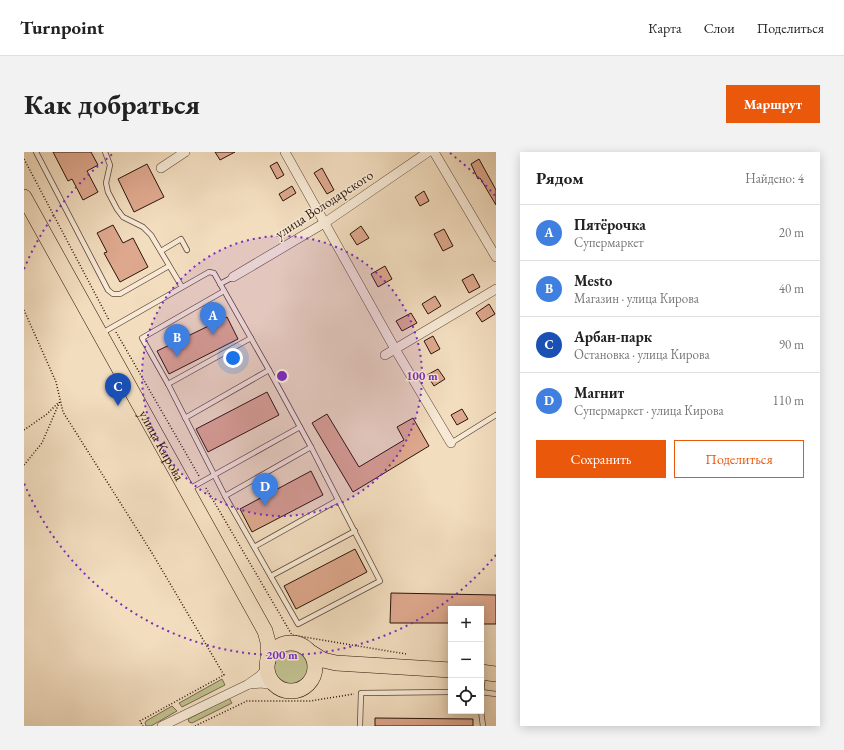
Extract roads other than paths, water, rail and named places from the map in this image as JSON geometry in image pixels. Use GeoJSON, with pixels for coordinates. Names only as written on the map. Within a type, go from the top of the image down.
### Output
{"type":"FeatureCollection","features":[{"type":"Feature","properties":{"kind":"main road","name":"улица Кирова"},"geometry":{"type":"LineString","coordinates":[[24,197],[106,330],[187,490],[265,631]]}},
{"type":"Feature","properties":{"kind":"main road"},"geometry":{"type":"LineString","coordinates":[[265,631],[274,638],[285,643]]}},
{"type":"Feature","properties":{"kind":"main road"},"geometry":{"type":"LineString","coordinates":[[265,631],[268,642],[267,665],[270,678],[274,685],[285,690],[300,690],[322,669],[336,663]]}},
{"type":"Feature","properties":{"kind":"main road"},"geometry":{"type":"LineString","coordinates":[[267,665],[272,652],[280,645],[290,642],[305,646],[312,653],[323,660],[336,663],[448,670]]}},
{"type":"Feature","properties":{"kind":"main road"},"geometry":{"type":"LineString","coordinates":[[312,653],[316,667],[314,676]]}},
{"type":"Feature","properties":{"kind":"street"},"geometry":{"type":"LineString","coordinates":[[162,168],[185,152]]}},
{"type":"Feature","properties":{"kind":"street"},"geometry":{"type":"LineString","coordinates":[[285,152],[326,222],[395,349],[451,443]]}},
{"type":"Feature","properties":{"kind":"street","name":"улица Володарского"},"geometry":{"type":"LineString","coordinates":[[233,277],[326,222],[428,152]]}},
{"type":"Feature","properties":{"kind":"street"},"geometry":{"type":"LineString","coordinates":[[434,152],[496,257]]}},
{"type":"Feature","properties":{"kind":"street"},"geometry":{"type":"LineString","coordinates":[[385,355],[496,289]]}},
{"type":"Feature","properties":{"kind":"street"},"geometry":{"type":"LineString","coordinates":[[164,726],[247,685],[260,676],[267,665]]}},
{"type":"Feature","properties":{"kind":"street"},"geometry":{"type":"LineString","coordinates":[[247,685],[261,683],[274,685]]}},
{"type":"Feature","properties":{"kind":"lane"},"geometry":{"type":"LineString","coordinates":[[36,152],[108,290],[113,294],[120,294],[169,266]]}},
{"type":"Feature","properties":{"kind":"lane"},"geometry":{"type":"LineString","coordinates":[[105,152],[110,165],[106,183],[108,192],[117,210],[123,217],[143,227],[151,235],[182,287]]}},
{"type":"Feature","properties":{"kind":"lane"},"geometry":{"type":"LineString","coordinates":[[161,251],[181,239],[187,250]]}},
{"type":"Feature","properties":{"kind":"lane"},"geometry":{"type":"LineString","coordinates":[[106,330],[182,287],[212,272],[214,273],[312,447],[380,581],[298,624],[213,475],[168,384],[142,338],[224,291]]}},
{"type":"Feature","properties":{"kind":"lane"},"geometry":{"type":"LineString","coordinates":[[220,284],[233,277]]}},
{"type":"Feature","properties":{"kind":"lane"},"geometry":{"type":"LineString","coordinates":[[168,384],[251,338]]}},
{"type":"Feature","properties":{"kind":"lane"},"geometry":{"type":"LineString","coordinates":[[185,418],[269,370]]}},
{"type":"Feature","properties":{"kind":"lane"},"geometry":{"type":"LineString","coordinates":[[451,443],[496,415]]}},
{"type":"Feature","properties":{"kind":"lane"},"geometry":{"type":"LineString","coordinates":[[187,490],[300,428]]}},
{"type":"Feature","properties":{"kind":"lane"},"geometry":{"type":"LineString","coordinates":[[225,496],[312,447]]}},
{"type":"Feature","properties":{"kind":"lane"},"geometry":{"type":"LineString","coordinates":[[254,547],[338,500],[312,447]]}},
{"type":"Feature","properties":{"kind":"lane"},"geometry":{"type":"LineString","coordinates":[[271,576],[355,531]]}},
{"type":"Feature","properties":{"kind":"lane"},"geometry":{"type":"LineString","coordinates":[[484,683],[487,673]]}},
{"type":"Feature","properties":{"kind":"lane"},"geometry":{"type":"LineString","coordinates":[[360,726],[360,693],[448,692]]}},
{"type":"Feature","properties":{"kind":"lane"},"geometry":{"type":"LineString","coordinates":[[484,693],[496,694]]}},
{"type":"Feature","properties":{"kind":"lane"},"geometry":{"type":"LineString","coordinates":[[482,714],[484,726]]}},
{"type":"Feature","properties":{"kind":"place","name":"Пятёрочка"},"geometry":{"type":"Point","coordinates":[213,335]}},
{"type":"Feature","properties":{"kind":"place","name":"Mesto"},"geometry":{"type":"Point","coordinates":[177,357]}},
{"type":"Feature","properties":{"kind":"place","name":"Арбан-парк"},"geometry":{"type":"Point","coordinates":[118,406]}},
{"type":"Feature","properties":{"kind":"place","name":"Магнит"},"geometry":{"type":"Point","coordinates":[265,506]}}]}
